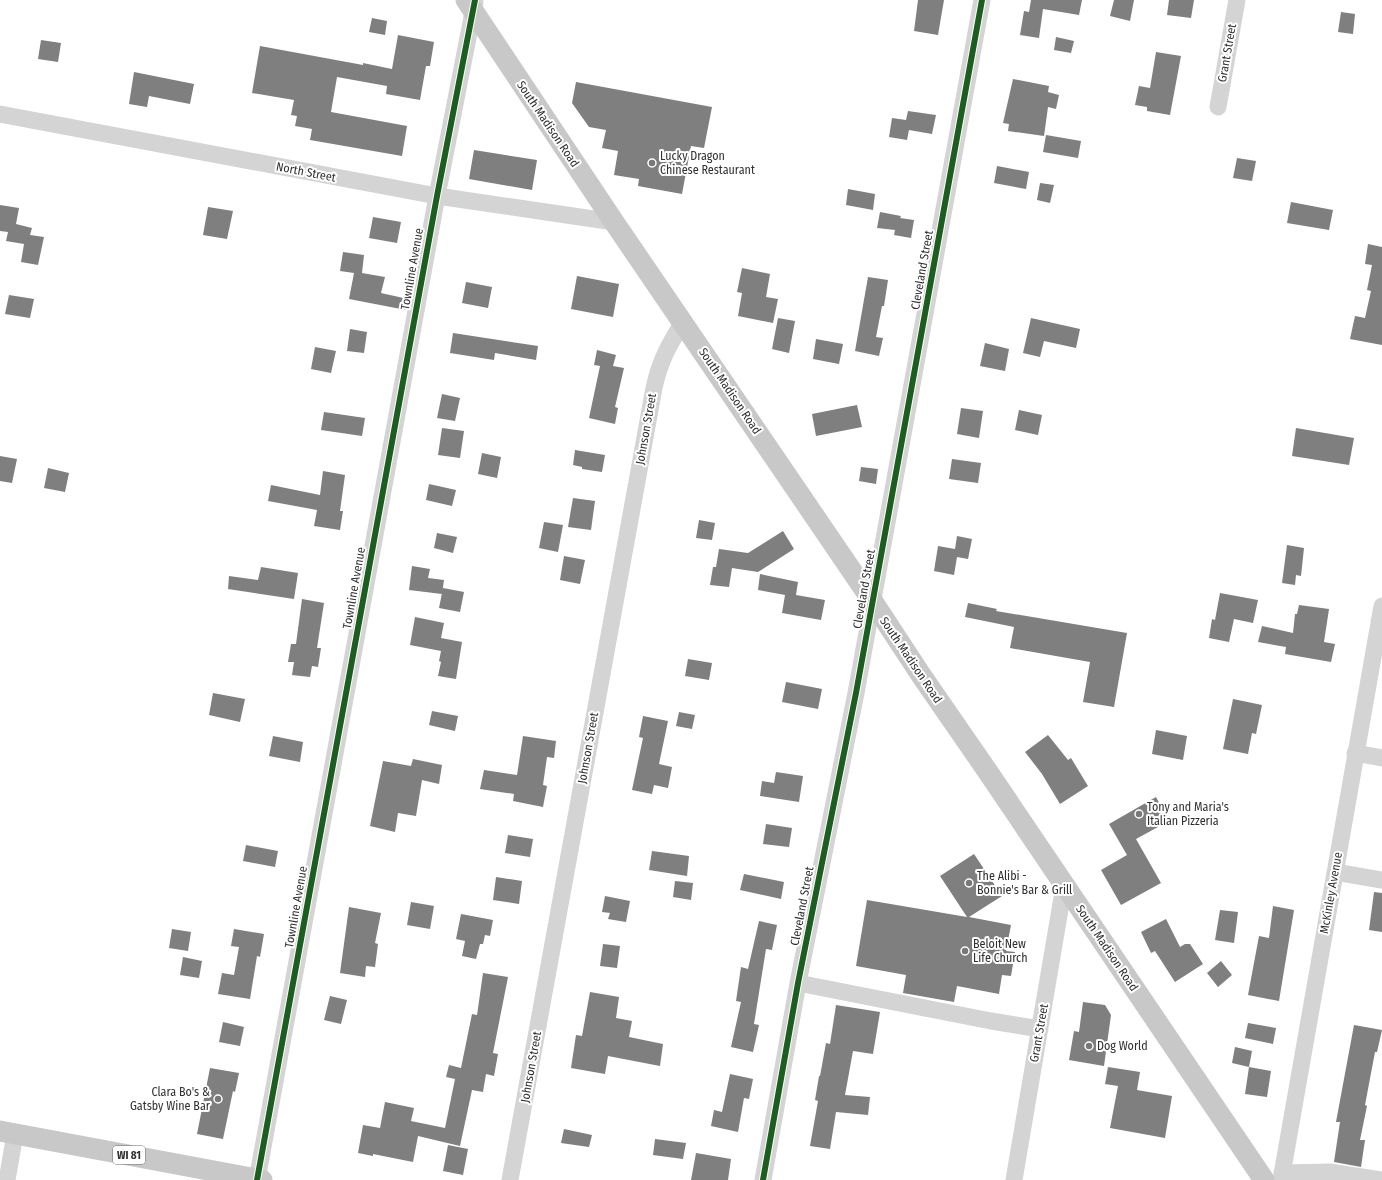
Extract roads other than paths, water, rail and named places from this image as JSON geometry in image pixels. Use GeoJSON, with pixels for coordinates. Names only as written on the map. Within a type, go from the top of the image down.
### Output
{"type":"FeatureCollection","features":[{"type":"Feature","properties":{"kind":"main road","name":"South Madison Road"},"geometry":{"type":"LineString","coordinates":[[471,4],[614,222],[1064,886],[1276,1178]]}},
{"type":"Feature","properties":{"kind":"main road","name":"WI 81"},"geometry":{"type":"LineString","coordinates":[[7,1133],[259,1180]]}},
{"type":"Feature","properties":{"kind":"street","name":"Cleveland Street"},"geometry":{"type":"LineString","coordinates":[[763,1180],[798,983],[856,693],[982,0]]}},
{"type":"Feature","properties":{"kind":"street","name":"Grant Street"},"geometry":{"type":"LineString","coordinates":[[1218,107],[1237,0]]}},
{"type":"Feature","properties":{"kind":"street","name":"Townline Avenue"},"geometry":{"type":"LineString","coordinates":[[259,1180],[471,4]]}},
{"type":"Feature","properties":{"kind":"street","name":"North Street"},"geometry":{"type":"LineString","coordinates":[[0,114],[437,196],[614,222]]}},
{"type":"Feature","properties":{"kind":"street","name":"Johnson Street"},"geometry":{"type":"LineString","coordinates":[[510,1180],[656,376],[663,356],[683,322]]}},
{"type":"Feature","properties":{"kind":"street","name":"McKinley Avenue"},"geometry":{"type":"LineString","coordinates":[[1276,1178],[1335,872],[1382,606]]}},
{"type":"Feature","properties":{"kind":"street"},"geometry":{"type":"LineString","coordinates":[[1355,753],[1382,758]]}},
{"type":"Feature","properties":{"kind":"street"},"geometry":{"type":"LineString","coordinates":[[1335,872],[1382,880]]}},
{"type":"Feature","properties":{"kind":"street","name":"Grant Street"},"geometry":{"type":"LineString","coordinates":[[1014,1180],[1064,886]]}},
{"type":"Feature","properties":{"kind":"street"},"geometry":{"type":"LineString","coordinates":[[798,983],[1040,1029]]}},
{"type":"Feature","properties":{"kind":"street"},"geometry":{"type":"LineString","coordinates":[[7,1133],[7,1180]]}},
{"type":"Feature","properties":{"kind":"street"},"geometry":{"type":"LineString","coordinates":[[1276,1178],[1330,1172],[1382,1180]]}},
{"type":"Feature","properties":{"kind":"place","name":"Lucky Dragon Chinese Restaurant"},"geometry":{"type":"Point","coordinates":[652,163]}},
{"type":"Feature","properties":{"kind":"place","name":"Tony and Maria's Italian Pizzeria"},"geometry":{"type":"Point","coordinates":[1139,814]}},
{"type":"Feature","properties":{"kind":"place","name":"The Alibi - Bonnie's Bar & Grill"},"geometry":{"type":"Point","coordinates":[969,883]}},
{"type":"Feature","properties":{"kind":"place","name":"Beloit New Life Church"},"geometry":{"type":"Point","coordinates":[965,951]}},
{"type":"Feature","properties":{"kind":"place","name":"Dog World"},"geometry":{"type":"Point","coordinates":[1089,1046]}},
{"type":"Feature","properties":{"kind":"place","name":"Clara Bo's & Gatsby Wine Bar"},"geometry":{"type":"Point","coordinates":[218,1099]}}]}
